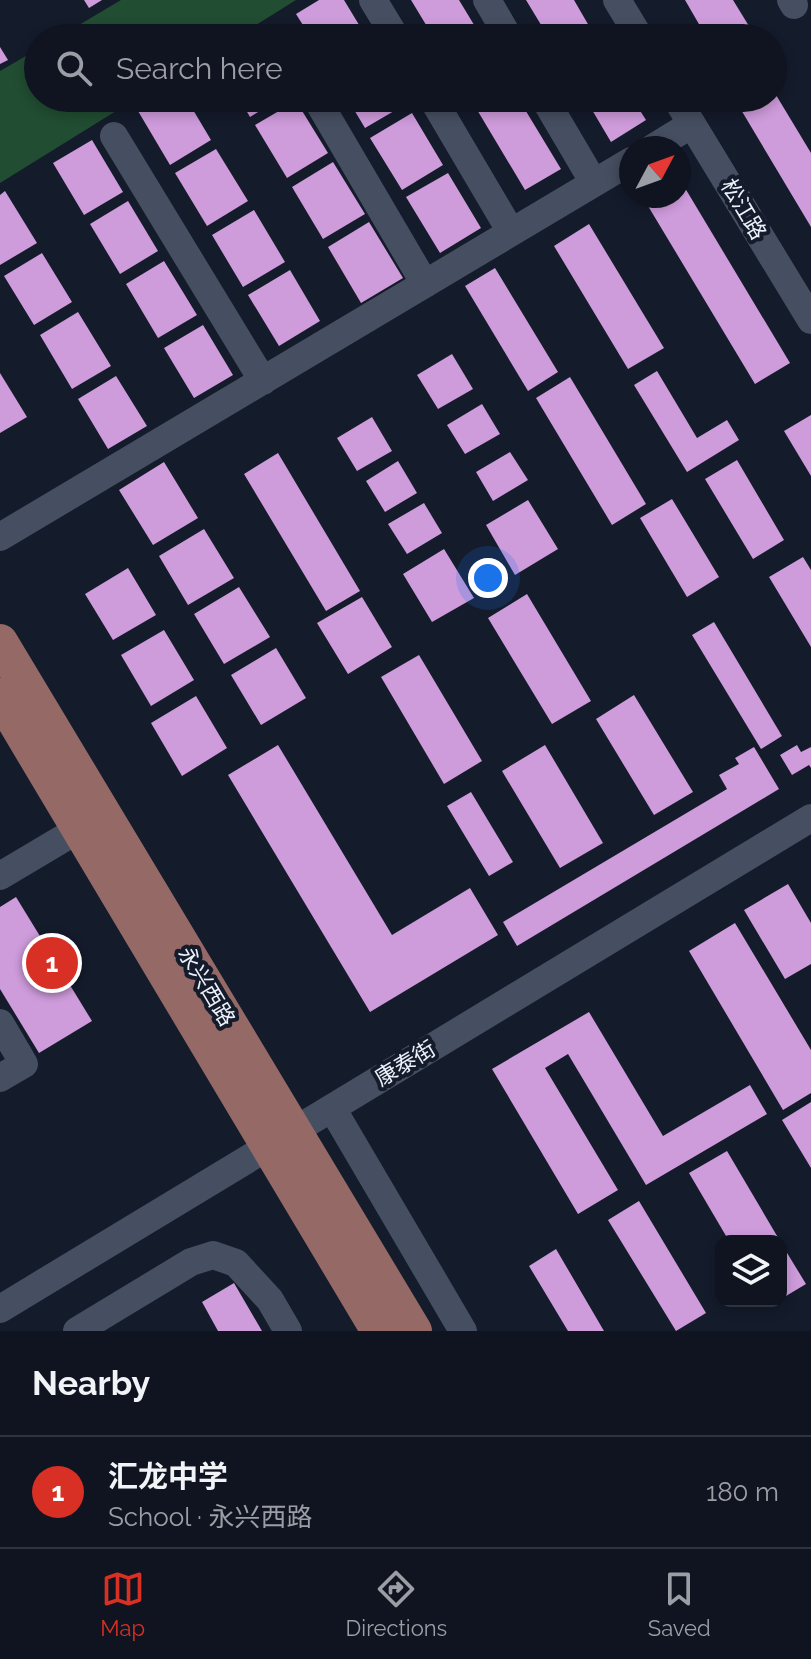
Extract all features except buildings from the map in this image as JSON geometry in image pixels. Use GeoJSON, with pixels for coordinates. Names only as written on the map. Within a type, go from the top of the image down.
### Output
{"type":"FeatureCollection","features":[{"type":"Feature","properties":{"kind":"main road","name":"永兴西路"},"geometry":{"type":"LineString","coordinates":[[0,642],[281,1138],[379,1331]]}},
{"type":"Feature","properties":{"kind":"main road","name":"永兴西路"},"geometry":{"type":"LineString","coordinates":[[0,696],[79,829],[281,1138],[414,1331]]}},
{"type":"Feature","properties":{"kind":"street"},"geometry":{"type":"LineString","coordinates":[[373,0],[388,24]]}},
{"type":"Feature","properties":{"kind":"street"},"geometry":{"type":"LineString","coordinates":[[487,0],[501,24]]}},
{"type":"Feature","properties":{"kind":"street"},"geometry":{"type":"LineString","coordinates":[[617,0],[632,24]]}},
{"type":"Feature","properties":{"kind":"street"},"geometry":{"type":"LineString","coordinates":[[324,112],[425,284]]}},
{"type":"Feature","properties":{"kind":"street"},"geometry":{"type":"LineString","coordinates":[[440,112],[511,232]]}},
{"type":"Feature","properties":{"kind":"street"},"geometry":{"type":"LineString","coordinates":[[552,112],[594,183]]}},
{"type":"Feature","properties":{"kind":"street","name":"松江路"},"geometry":{"type":"LineString","coordinates":[[685,112],[803,288],[811,320]]}},
{"type":"Feature","properties":{"kind":"street"},"geometry":{"type":"LineString","coordinates":[[672,136],[692,124]]}},
{"type":"Feature","properties":{"kind":"street"},"geometry":{"type":"LineString","coordinates":[[114,136],[263,381]]}},
{"type":"Feature","properties":{"kind":"street"},"geometry":{"type":"LineString","coordinates":[[0,537],[619,168]]}},
{"type":"Feature","properties":{"kind":"street","name":"康泰街"},"geometry":{"type":"LineString","coordinates":[[0,1309],[811,818]]}},
{"type":"Feature","properties":{"kind":"street"},"geometry":{"type":"LineString","coordinates":[[0,876],[79,829]]}},
{"type":"Feature","properties":{"kind":"street"},"geometry":{"type":"LineString","coordinates":[[0,1023],[24,1064],[0,1078]]}},
{"type":"Feature","properties":{"kind":"street"},"geometry":{"type":"LineString","coordinates":[[332,1108],[463,1331]]}},
{"type":"Feature","properties":{"kind":"street"},"geometry":{"type":"LineString","coordinates":[[77,1331],[191,1262],[213,1255],[236,1263],[270,1300],[288,1331]]}},
{"type":"Feature","properties":{"kind":"green space"},"geometry":{"type":"Polygon","coordinates":[[[121,0],[296,0],[257,24],[81,24],[121,0]]]}},
{"type":"Feature","properties":{"kind":"green space"},"geometry":{"type":"Polygon","coordinates":[[[24,57],[24,112],[114,112],[0,183],[0,71],[24,57]]]}},
{"type":"Feature","properties":{"kind":"place","name":"汇龙中学"},"geometry":{"type":"Point","coordinates":[52,963]}}]}
